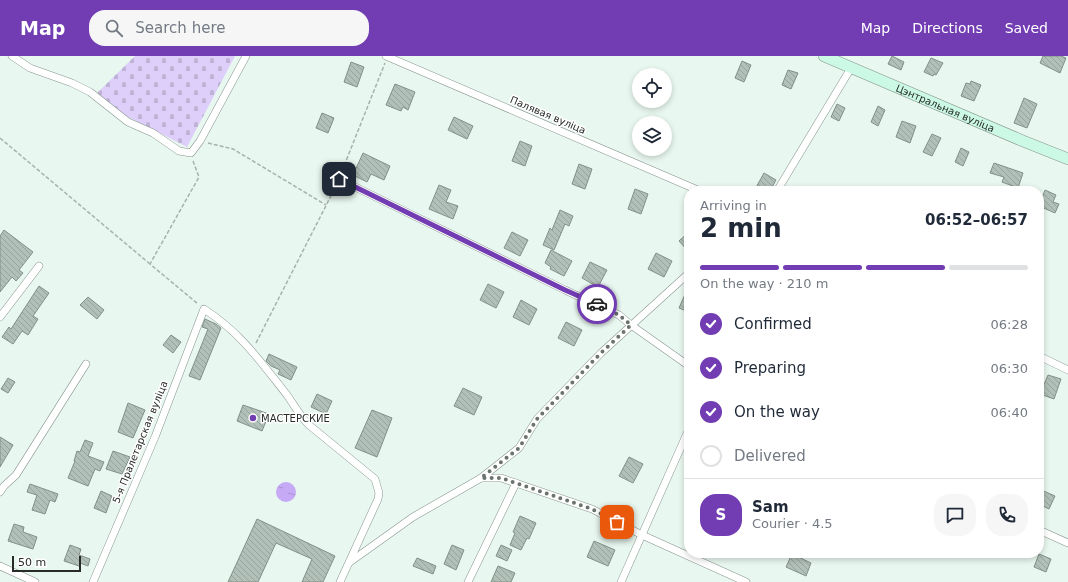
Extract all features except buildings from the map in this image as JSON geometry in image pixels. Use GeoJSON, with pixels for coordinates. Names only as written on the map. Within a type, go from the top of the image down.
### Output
{"type":"FeatureCollection","features":[{"type":"Feature","properties":{"kind":"street"},"geometry":{"type":"LineString","coordinates":[[12,56],[30,68],[72,83],[90,92],[128,122],[153,133],[179,151],[191,153],[200,141],[246,56]]}},
{"type":"Feature","properties":{"kind":"street","name":"Палявая вуліца"},"geometry":{"type":"LineString","coordinates":[[387,56],[688,186]]}},
{"type":"Feature","properties":{"kind":"street","name":"Цэнтральная вуліца"},"geometry":{"type":"LineString","coordinates":[[824,56],[1068,159]]}},
{"type":"Feature","properties":{"kind":"street"},"geometry":{"type":"LineString","coordinates":[[780,186],[851,68]]}},
{"type":"Feature","properties":{"kind":"street"},"geometry":{"type":"LineString","coordinates":[[339,179],[619,315],[684,362]]}},
{"type":"Feature","properties":{"kind":"street"},"geometry":{"type":"LineString","coordinates":[[0,317],[39,266]]}},
{"type":"Feature","properties":{"kind":"street"},"geometry":{"type":"LineString","coordinates":[[349,563],[413,517],[481,478],[519,448],[537,419],[601,353],[684,277]]}},
{"type":"Feature","properties":{"kind":"street"},"geometry":{"type":"LineString","coordinates":[[204,309],[218,318],[252,350],[293,404],[299,415],[309,425],[375,479],[379,493],[378,499],[340,582]]}},
{"type":"Feature","properties":{"kind":"street","name":"5-я Пралетарская вуліца"},"geometry":{"type":"LineString","coordinates":[[93,582],[155,437],[204,309]]}},
{"type":"Feature","properties":{"kind":"street"},"geometry":{"type":"LineString","coordinates":[[1044,358],[1068,370]]}},
{"type":"Feature","properties":{"kind":"street"},"geometry":{"type":"LineString","coordinates":[[0,492],[16,475],[86,364]]}},
{"type":"Feature","properties":{"kind":"street"},"geometry":{"type":"LineString","coordinates":[[621,582],[684,440]]}},
{"type":"Feature","properties":{"kind":"street"},"geometry":{"type":"LineString","coordinates":[[481,478],[501,478],[592,509],[642,535],[684,554]]}},
{"type":"Feature","properties":{"kind":"street"},"geometry":{"type":"LineString","coordinates":[[468,582],[516,483]]}},
{"type":"Feature","properties":{"kind":"street"},"geometry":{"type":"LineString","coordinates":[[1044,532],[1068,543]]}},
{"type":"Feature","properties":{"kind":"street"},"geometry":{"type":"LineString","coordinates":[[693,558],[746,582]]}},
{"type":"Feature","properties":{"kind":"street"},"geometry":{"type":"LineString","coordinates":[[0,566],[35,582]]}},
{"type":"Feature","properties":{"kind":"path"},"geometry":{"type":"LineString","coordinates":[[252,350],[339,179],[387,56]]}},
{"type":"Feature","properties":{"kind":"path"},"geometry":{"type":"LineString","coordinates":[[0,138],[204,309]]}},
{"type":"Feature","properties":{"kind":"path"},"geometry":{"type":"LineString","coordinates":[[200,141],[233,149],[326,205]]}},
{"type":"Feature","properties":{"kind":"path"},"geometry":{"type":"LineString","coordinates":[[150,264],[199,176],[191,153]]}},
{"type":"Feature","properties":{"kind":"green space"},"geometry":{"type":"Polygon","coordinates":[[[135,56],[235,56],[187,147],[124,115],[97,93],[135,56]]]}},
{"type":"Feature","properties":{"kind":"water"},"geometry":{"type":"Polygon","coordinates":[[[286,482],[293,485],[296,492],[293,499],[286,502],[279,499],[276,492],[279,485],[286,482]]]}},
{"type":"Feature","properties":{"kind":"way so far"},"geometry":{"type":"LineString","coordinates":[[597,304],[619,315],[631,325],[601,353],[537,419],[519,448],[481,478],[501,478],[592,509],[617,522]]}},
{"type":"Feature","properties":{"kind":"place","name":"МАСТЕРСКИЕ"},"geometry":{"type":"Point","coordinates":[253,418]}},
{"type":"Feature","properties":{"kind":"route"},"geometry":{"type":"LineString","coordinates":[[339,179],[565,290],[597,304]]}}]}
